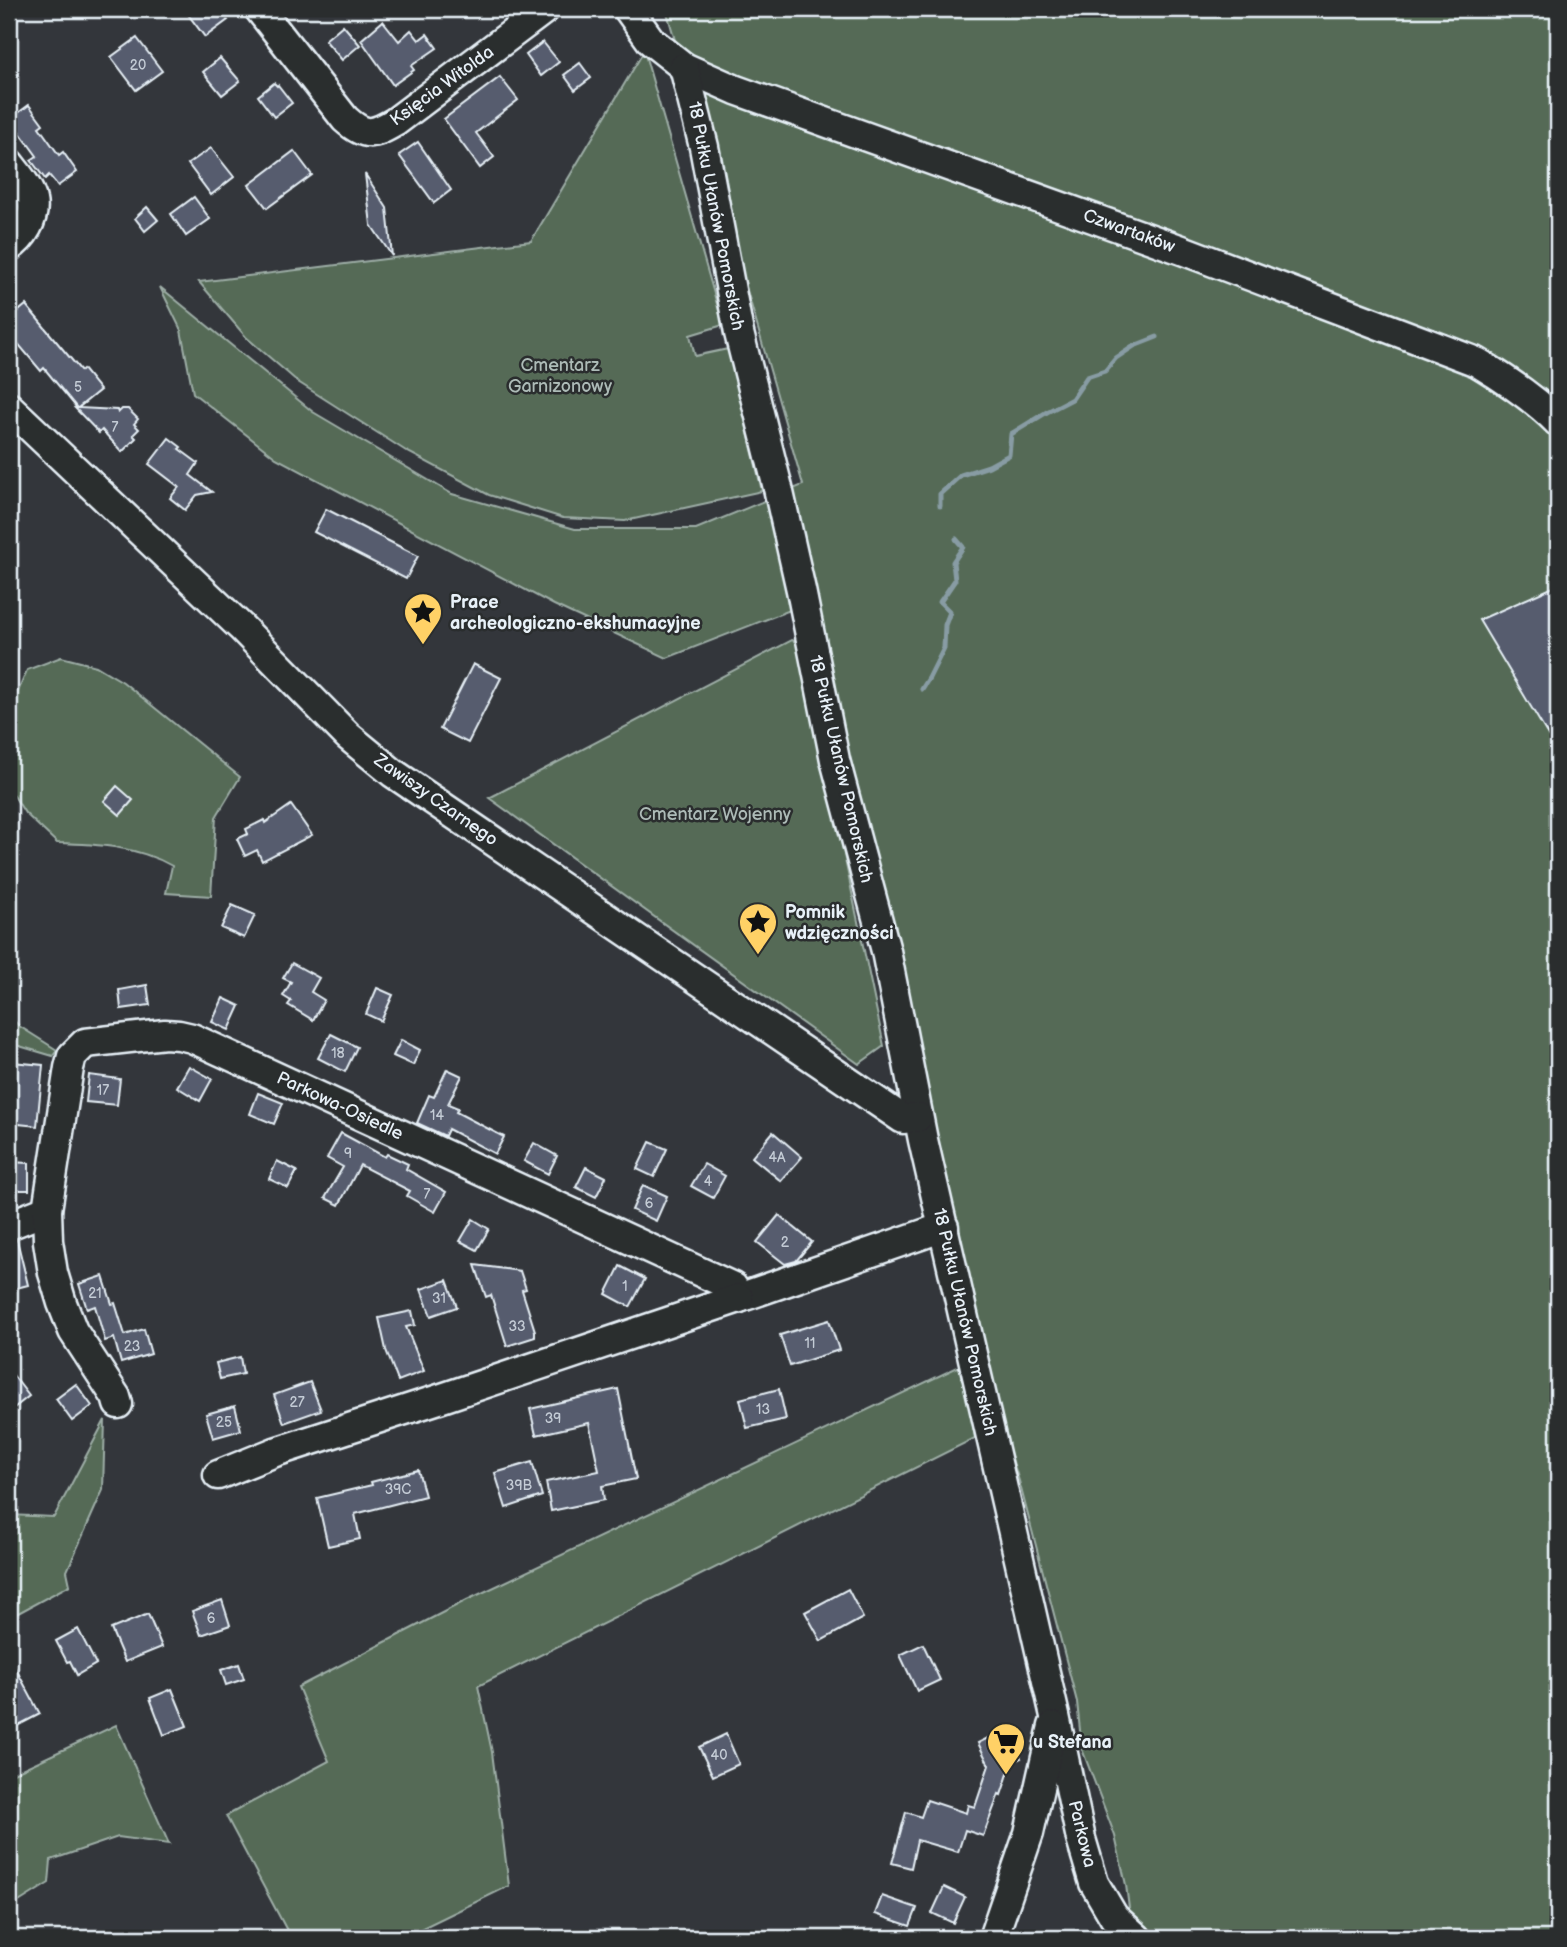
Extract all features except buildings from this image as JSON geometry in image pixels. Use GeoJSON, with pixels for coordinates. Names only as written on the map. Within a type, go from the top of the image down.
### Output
{"type":"FeatureCollection","features":[{"type":"Feature","properties":{"kind":"street","name":"Księcia Witolda"},"geometry":{"type":"LineString","coordinates":[[259,9],[345,119],[366,132],[379,131],[395,122],[545,9]]}},
{"type":"Feature","properties":{"kind":"street","name":"Czwartaków"},"geometry":{"type":"LineString","coordinates":[[628,9],[651,41],[684,67],[736,90],[1182,250],[1478,362],[1514,384],[1558,422]]}},
{"type":"Feature","properties":{"kind":"street","name":"18 Pułku Ułanów Pomorskich"},"geometry":{"type":"LineString","coordinates":[[684,67],[704,147],[738,333],[778,488],[835,760],[886,951],[918,1117],[1055,1716]]}},
{"type":"Feature","properties":{"kind":"street"},"geometry":{"type":"LineString","coordinates":[[9,163],[32,200],[31,218],[24,233],[9,247]]}},
{"type":"Feature","properties":{"kind":"street","name":"Zawiszy Czarnego"},"geometry":{"type":"LineString","coordinates":[[9,407],[240,627],[348,736],[393,772],[903,1119],[918,1117]]}},
{"type":"Feature","properties":{"kind":"street","name":"Parkowa-Osiedle"},"geometry":{"type":"LineString","coordinates":[[118,1404],[74,1331],[53,1273],[48,1241],[47,1210],[72,1056],[85,1043],[165,1034],[192,1038],[733,1287],[739,1298]]}},
{"type":"Feature","properties":{"kind":"street"},"geometry":{"type":"LineString","coordinates":[[9,1225],[47,1210]]}},
{"type":"Feature","properties":{"kind":"street"},"geometry":{"type":"LineString","coordinates":[[218,1475],[275,1452],[944,1227]]}},
{"type":"Feature","properties":{"kind":"street"},"geometry":{"type":"LineString","coordinates":[[993,1938],[1030,1833],[1055,1716]]}},
{"type":"Feature","properties":{"kind":"street","name":"Parkowa"},"geometry":{"type":"LineString","coordinates":[[1055,1716],[1081,1839],[1094,1883],[1114,1917],[1137,1938]]}},
{"type":"Feature","properties":{"kind":"green space"},"geometry":{"type":"Polygon","coordinates":[[[666,9],[1558,9],[1558,1938],[1148,1938],[1130,1916],[1115,1836],[1082,1749],[1077,1702],[1019,1481],[980,1357],[808,603],[667,658],[554,605],[276,458],[193,393],[181,330],[160,287],[313,412],[452,494],[575,529],[696,529],[803,485],[666,9]]]}},
{"type":"Feature","properties":{"kind":"green space","name":"Cmentarz Garnizonowy"},"geometry":{"type":"Polygon","coordinates":[[[644,51],[723,325],[690,335],[695,356],[728,349],[762,491],[625,521],[563,518],[489,495],[406,451],[298,382],[246,337],[199,282],[531,241],[644,51]]]}},
{"type":"Feature","properties":{"kind":"green space","name":"Cmentarz Wojenny"},"geometry":{"type":"Polygon","coordinates":[[[792,640],[800,644],[884,1046],[859,1064],[489,798],[792,640]]]}},
{"type":"Feature","properties":{"kind":"green space"},"geometry":{"type":"Polygon","coordinates":[[[61,657],[96,666],[123,682],[240,777],[216,817],[211,896],[166,893],[172,866],[145,854],[101,845],[57,843],[25,813],[9,788],[9,713],[27,670],[61,657]]]}},
{"type":"Feature","properties":{"kind":"green space"},"geometry":{"type":"Polygon","coordinates":[[[9,1015],[19,1026],[57,1050],[53,1056],[9,1043],[9,1015]]]}},
{"type":"Feature","properties":{"kind":"green space"},"geometry":{"type":"Polygon","coordinates":[[[962,1365],[975,1438],[478,1686],[492,1752],[509,1886],[402,1938],[291,1938],[226,1816],[329,1761],[298,1687],[467,1600],[962,1365]]]}},
{"type":"Feature","properties":{"kind":"green space"},"geometry":{"type":"Polygon","coordinates":[[[105,1420],[103,1490],[67,1571],[70,1585],[9,1618],[9,1515],[54,1517],[105,1420]]]}},
{"type":"Feature","properties":{"kind":"green space"},"geometry":{"type":"Polygon","coordinates":[[[116,1725],[169,1844],[118,1837],[51,1860],[49,1883],[9,1908],[9,1775],[116,1725]]]}},
{"type":"Feature","properties":{"kind":"waterway"},"geometry":{"type":"LineString","coordinates":[[940,506],[940,494],[961,475],[989,466],[1009,455],[1011,434],[1072,399],[1087,377],[1105,371],[1116,358],[1134,346],[1157,337]]}},
{"type":"Feature","properties":{"kind":"waterway"},"geometry":{"type":"LineString","coordinates":[[922,689],[944,648],[945,625],[950,612],[940,602],[955,580],[953,562],[963,547],[956,539]]}},
{"type":"Feature","properties":{"kind":"place","name":"Prace archeologiczno-ekshumacyjne"},"geometry":{"type":"Point","coordinates":[423,646]}},
{"type":"Feature","properties":{"kind":"place","name":"Pomnik wdzięczności"},"geometry":{"type":"Point","coordinates":[758,956]}},
{"type":"Feature","properties":{"kind":"place","name":"u Stefana"},"geometry":{"type":"Point","coordinates":[1006,1776]}}]}
